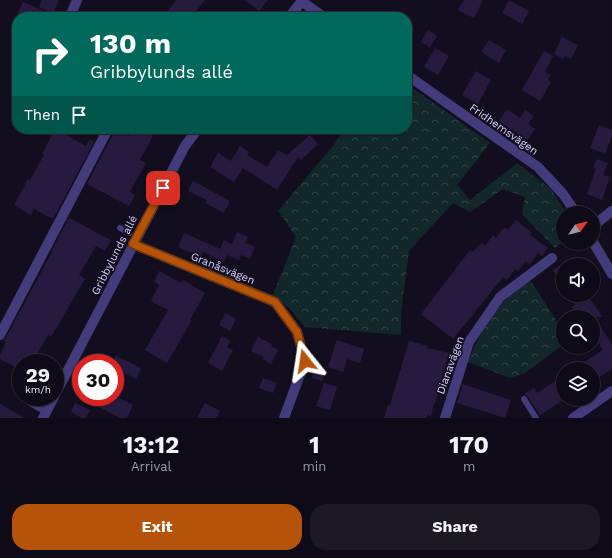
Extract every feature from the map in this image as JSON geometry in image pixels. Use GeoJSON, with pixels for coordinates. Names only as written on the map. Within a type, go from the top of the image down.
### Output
{"type":"FeatureCollection","features":[{"type":"Feature","properties":{"kind":"street"},"geometry":{"type":"LineString","coordinates":[[72,12],[77,0]]}},
{"type":"Feature","properties":{"kind":"street"},"geometry":{"type":"LineString","coordinates":[[293,12],[302,1],[317,12]]}},
{"type":"Feature","properties":{"kind":"street","name":"Fridhemsvägen"},"geometry":{"type":"LineString","coordinates":[[412,79],[538,167],[564,194],[572,206]]}},
{"type":"Feature","properties":{"kind":"street"},"geometry":{"type":"LineString","coordinates":[[0,335],[105,134]]}},
{"type":"Feature","properties":{"kind":"street","name":"Gribbylunds allé"},"geometry":{"type":"LineString","coordinates":[[64,377],[185,146],[194,134]]}},
{"type":"Feature","properties":{"kind":"street"},"geometry":{"type":"LineString","coordinates":[[600,220],[612,211]]}},
{"type":"Feature","properties":{"kind":"street","name":"Granåsvägen"},"geometry":{"type":"LineString","coordinates":[[133,244],[275,302],[297,332],[305,361],[284,418]]}},
{"type":"Feature","properties":{"kind":"street"},"geometry":{"type":"LineString","coordinates":[[598,250],[612,274]]}},
{"type":"Feature","properties":{"kind":"street","name":"Dianavägen"},"geometry":{"type":"LineString","coordinates":[[445,418],[469,342],[500,297],[552,258]]}},
{"type":"Feature","properties":{"kind":"street"},"geometry":{"type":"LineString","coordinates":[[573,418],[612,391]]}},
{"type":"Feature","properties":{"kind":"street","name":"Gribbylunds allé"},"geometry":{"type":"LineString","coordinates":[[44,415],[49,406]]}},
{"type":"Feature","properties":{"kind":"lane"},"geometry":{"type":"LineString","coordinates":[[120,228],[129,233]]}},
{"type":"Feature","properties":{"kind":"lane"},"geometry":{"type":"LineString","coordinates":[[524,399],[536,418]]}},
{"type":"Feature","properties":{"kind":"lane"},"geometry":{"type":"LineString","coordinates":[[33,406],[44,415]]}},
{"type":"Feature","properties":{"kind":"green space"},"geometry":{"type":"Polygon","coordinates":[[[412,88],[490,143],[457,185],[470,200],[517,163],[551,189],[562,206],[556,206],[555,248],[522,214],[525,197],[503,189],[470,212],[453,203],[409,251],[401,313],[401,335],[305,327],[289,308],[273,295],[296,237],[278,211],[341,134],[412,134],[412,88]]]}},
{"type":"Feature","properties":{"kind":"green space"},"geometry":{"type":"Polygon","coordinates":[[[531,281],[556,320],[556,350],[525,373],[510,378],[468,362],[485,327],[501,305],[520,287],[531,281]]]}},
{"type":"Feature","properties":{"kind":"building"},"geometry":{"type":"Polygon","coordinates":[[[42,0],[59,0],[53,12],[39,7],[42,0]]]}},
{"type":"Feature","properties":{"kind":"building"},"geometry":{"type":"Polygon","coordinates":[[[176,0],[205,0],[195,12],[167,12],[176,0]]]}},
{"type":"Feature","properties":{"kind":"building"},"geometry":{"type":"Polygon","coordinates":[[[244,0],[268,0],[259,11],[244,0]]]}},
{"type":"Feature","properties":{"kind":"building"},"geometry":{"type":"Polygon","coordinates":[[[464,0],[483,0],[474,18],[458,10],[464,0]]]}},
{"type":"Feature","properties":{"kind":"building"},"geometry":{"type":"Polygon","coordinates":[[[509,0],[529,11],[522,24],[502,13],[509,0]]]}},
{"type":"Feature","properties":{"kind":"building"},"geometry":{"type":"Polygon","coordinates":[[[23,2],[46,12],[18,12],[23,2]]]}},
{"type":"Feature","properties":{"kind":"building"},"geometry":{"type":"Polygon","coordinates":[[[428,30],[437,36],[430,48],[421,42],[428,30]]]}},
{"type":"Feature","properties":{"kind":"building"},"geometry":{"type":"Polygon","coordinates":[[[562,37],[578,45],[571,59],[565,56],[563,59],[554,54],[562,37]]]}},
{"type":"Feature","properties":{"kind":"building"},"geometry":{"type":"Polygon","coordinates":[[[489,40],[506,50],[499,63],[481,52],[489,40]]]}},
{"type":"Feature","properties":{"kind":"building"},"geometry":{"type":"Polygon","coordinates":[[[435,48],[449,56],[438,75],[424,67],[435,48]]]}},
{"type":"Feature","properties":{"kind":"building"},"geometry":{"type":"Polygon","coordinates":[[[544,51],[553,56],[545,72],[551,75],[548,80],[551,82],[540,101],[522,90],[544,51]]]}},
{"type":"Feature","properties":{"kind":"building"},"geometry":{"type":"Polygon","coordinates":[[[476,71],[491,80],[478,104],[462,95],[476,71]]]}},
{"type":"Feature","properties":{"kind":"building"},"geometry":{"type":"Polygon","coordinates":[[[507,109],[520,118],[525,110],[534,116],[528,124],[535,129],[527,140],[499,121],[507,109]]]}},
{"type":"Feature","properties":{"kind":"building"},"geometry":{"type":"Polygon","coordinates":[[[599,125],[612,130],[612,136],[605,154],[590,148],[599,125]]]}},
{"type":"Feature","properties":{"kind":"building"},"geometry":{"type":"Polygon","coordinates":[[[52,134],[64,134],[86,146],[90,140],[94,142],[53,219],[34,209],[31,215],[14,205],[28,179],[30,180],[44,155],[42,154],[52,134]]]}},
{"type":"Feature","properties":{"kind":"building"},"geometry":{"type":"Polygon","coordinates":[[[113,134],[125,134],[129,136],[130,134],[149,134],[153,136],[140,160],[146,163],[130,192],[135,195],[129,206],[87,184],[113,134]]]}},
{"type":"Feature","properties":{"kind":"building"},"geometry":{"type":"Polygon","coordinates":[[[310,135],[318,144],[301,160],[298,157],[277,190],[243,168],[234,182],[210,167],[218,153],[231,161],[240,146],[249,152],[247,155],[267,167],[278,150],[287,155],[310,135]]]}},
{"type":"Feature","properties":{"kind":"building"},"geometry":{"type":"Polygon","coordinates":[[[597,159],[608,163],[603,175],[610,177],[602,200],[587,194],[596,169],[593,168],[597,159]]]}},
{"type":"Feature","properties":{"kind":"building"},"geometry":{"type":"Polygon","coordinates":[[[193,181],[230,201],[224,213],[205,203],[207,200],[188,191],[193,181]]]}},
{"type":"Feature","properties":{"kind":"building"},"geometry":{"type":"Polygon","coordinates":[[[69,218],[111,240],[105,251],[96,246],[79,275],[85,279],[51,337],[48,335],[37,354],[12,354],[12,365],[0,359],[0,355],[6,342],[4,341],[69,218]]]}},
{"type":"Feature","properties":{"kind":"building"},"geometry":{"type":"Polygon","coordinates":[[[516,220],[532,233],[530,235],[548,248],[542,256],[538,253],[530,264],[526,261],[518,271],[515,269],[507,280],[503,277],[453,339],[421,314],[470,250],[473,252],[481,243],[485,246],[493,235],[496,238],[504,227],[508,230],[516,220]]]}},
{"type":"Feature","properties":{"kind":"building"},"geometry":{"type":"Polygon","coordinates":[[[237,232],[248,237],[245,243],[255,247],[250,259],[241,255],[239,260],[227,255],[224,262],[203,252],[201,257],[178,247],[184,233],[220,249],[224,240],[232,244],[237,232]]]}},
{"type":"Feature","properties":{"kind":"building"},"geometry":{"type":"Polygon","coordinates":[[[556,268],[556,275],[553,270],[556,268]]]}},
{"type":"Feature","properties":{"kind":"building"},"geometry":{"type":"Polygon","coordinates":[[[159,271],[181,283],[183,280],[205,293],[190,320],[192,320],[167,363],[145,350],[168,310],[151,301],[159,285],[154,282],[159,271]]]}},
{"type":"Feature","properties":{"kind":"building"},"geometry":{"type":"Polygon","coordinates":[[[573,302],[592,302],[598,310],[574,310],[572,307],[575,305],[573,302]]]}},
{"type":"Feature","properties":{"kind":"building"},"geometry":{"type":"Polygon","coordinates":[[[225,313],[236,319],[230,331],[219,325],[225,313]]]}},
{"type":"Feature","properties":{"kind":"building"},"geometry":{"type":"Polygon","coordinates":[[[600,326],[612,344],[612,369],[600,377],[600,362],[585,362],[597,354],[600,354],[600,352],[603,350],[600,345],[600,326]]]}},
{"type":"Feature","properties":{"kind":"building"},"geometry":{"type":"Polygon","coordinates":[[[222,336],[230,341],[227,347],[233,350],[222,371],[208,363],[222,336]]]}},
{"type":"Feature","properties":{"kind":"building"},"geometry":{"type":"Polygon","coordinates":[[[258,337],[272,344],[271,346],[278,350],[271,364],[263,359],[264,357],[251,351],[258,337]]]}},
{"type":"Feature","properties":{"kind":"building"},"geometry":{"type":"Polygon","coordinates":[[[337,340],[364,349],[360,363],[347,359],[343,372],[328,367],[337,340]]]}},
{"type":"Feature","properties":{"kind":"building"},"geometry":{"type":"Polygon","coordinates":[[[409,341],[428,346],[427,348],[449,353],[435,404],[434,403],[431,416],[427,415],[427,418],[384,418],[388,405],[390,405],[409,341]]]}},
{"type":"Feature","properties":{"kind":"building"},"geometry":{"type":"Polygon","coordinates":[[[124,360],[141,368],[136,379],[124,373],[124,360]]]}},
{"type":"Feature","properties":{"kind":"building"},"geometry":{"type":"Polygon","coordinates":[[[316,366],[326,369],[322,381],[312,378],[316,366]]]}},
{"type":"Feature","properties":{"kind":"building"},"geometry":{"type":"Polygon","coordinates":[[[263,378],[277,383],[273,393],[259,388],[263,378]]]}},
{"type":"Feature","properties":{"kind":"building"},"geometry":{"type":"Polygon","coordinates":[[[556,381],[556,405],[540,415],[528,397],[524,394],[534,388],[537,393],[556,381]]]}},
{"type":"Feature","properties":{"kind":"building"},"geometry":{"type":"Polygon","coordinates":[[[324,383],[337,387],[330,410],[316,406],[324,383]]]}},
{"type":"Feature","properties":{"kind":"building"},"geometry":{"type":"Polygon","coordinates":[[[463,384],[511,400],[505,418],[457,403],[463,384]]]}},
{"type":"Feature","properties":{"kind":"building"},"geometry":{"type":"Polygon","coordinates":[[[124,400],[133,405],[127,418],[120,418],[97,406],[124,406],[124,400]]]}},
{"type":"Feature","properties":{"kind":"building"},"geometry":{"type":"Polygon","coordinates":[[[205,403],[220,411],[216,418],[197,418],[205,403]]]}},
{"type":"Feature","properties":{"kind":"building"},"geometry":{"type":"Polygon","coordinates":[[[0,404],[25,418],[0,418],[0,404]]]}},
{"type":"Feature","properties":{"kind":"building"},"geometry":{"type":"Polygon","coordinates":[[[74,406],[81,406],[90,410],[86,418],[82,418],[71,412],[74,406]]]}},
{"type":"Feature","properties":{"kind":"route"},"geometry":{"type":"LineString","coordinates":[[163,188],[133,244],[275,302],[297,332],[305,361]]}}]}
